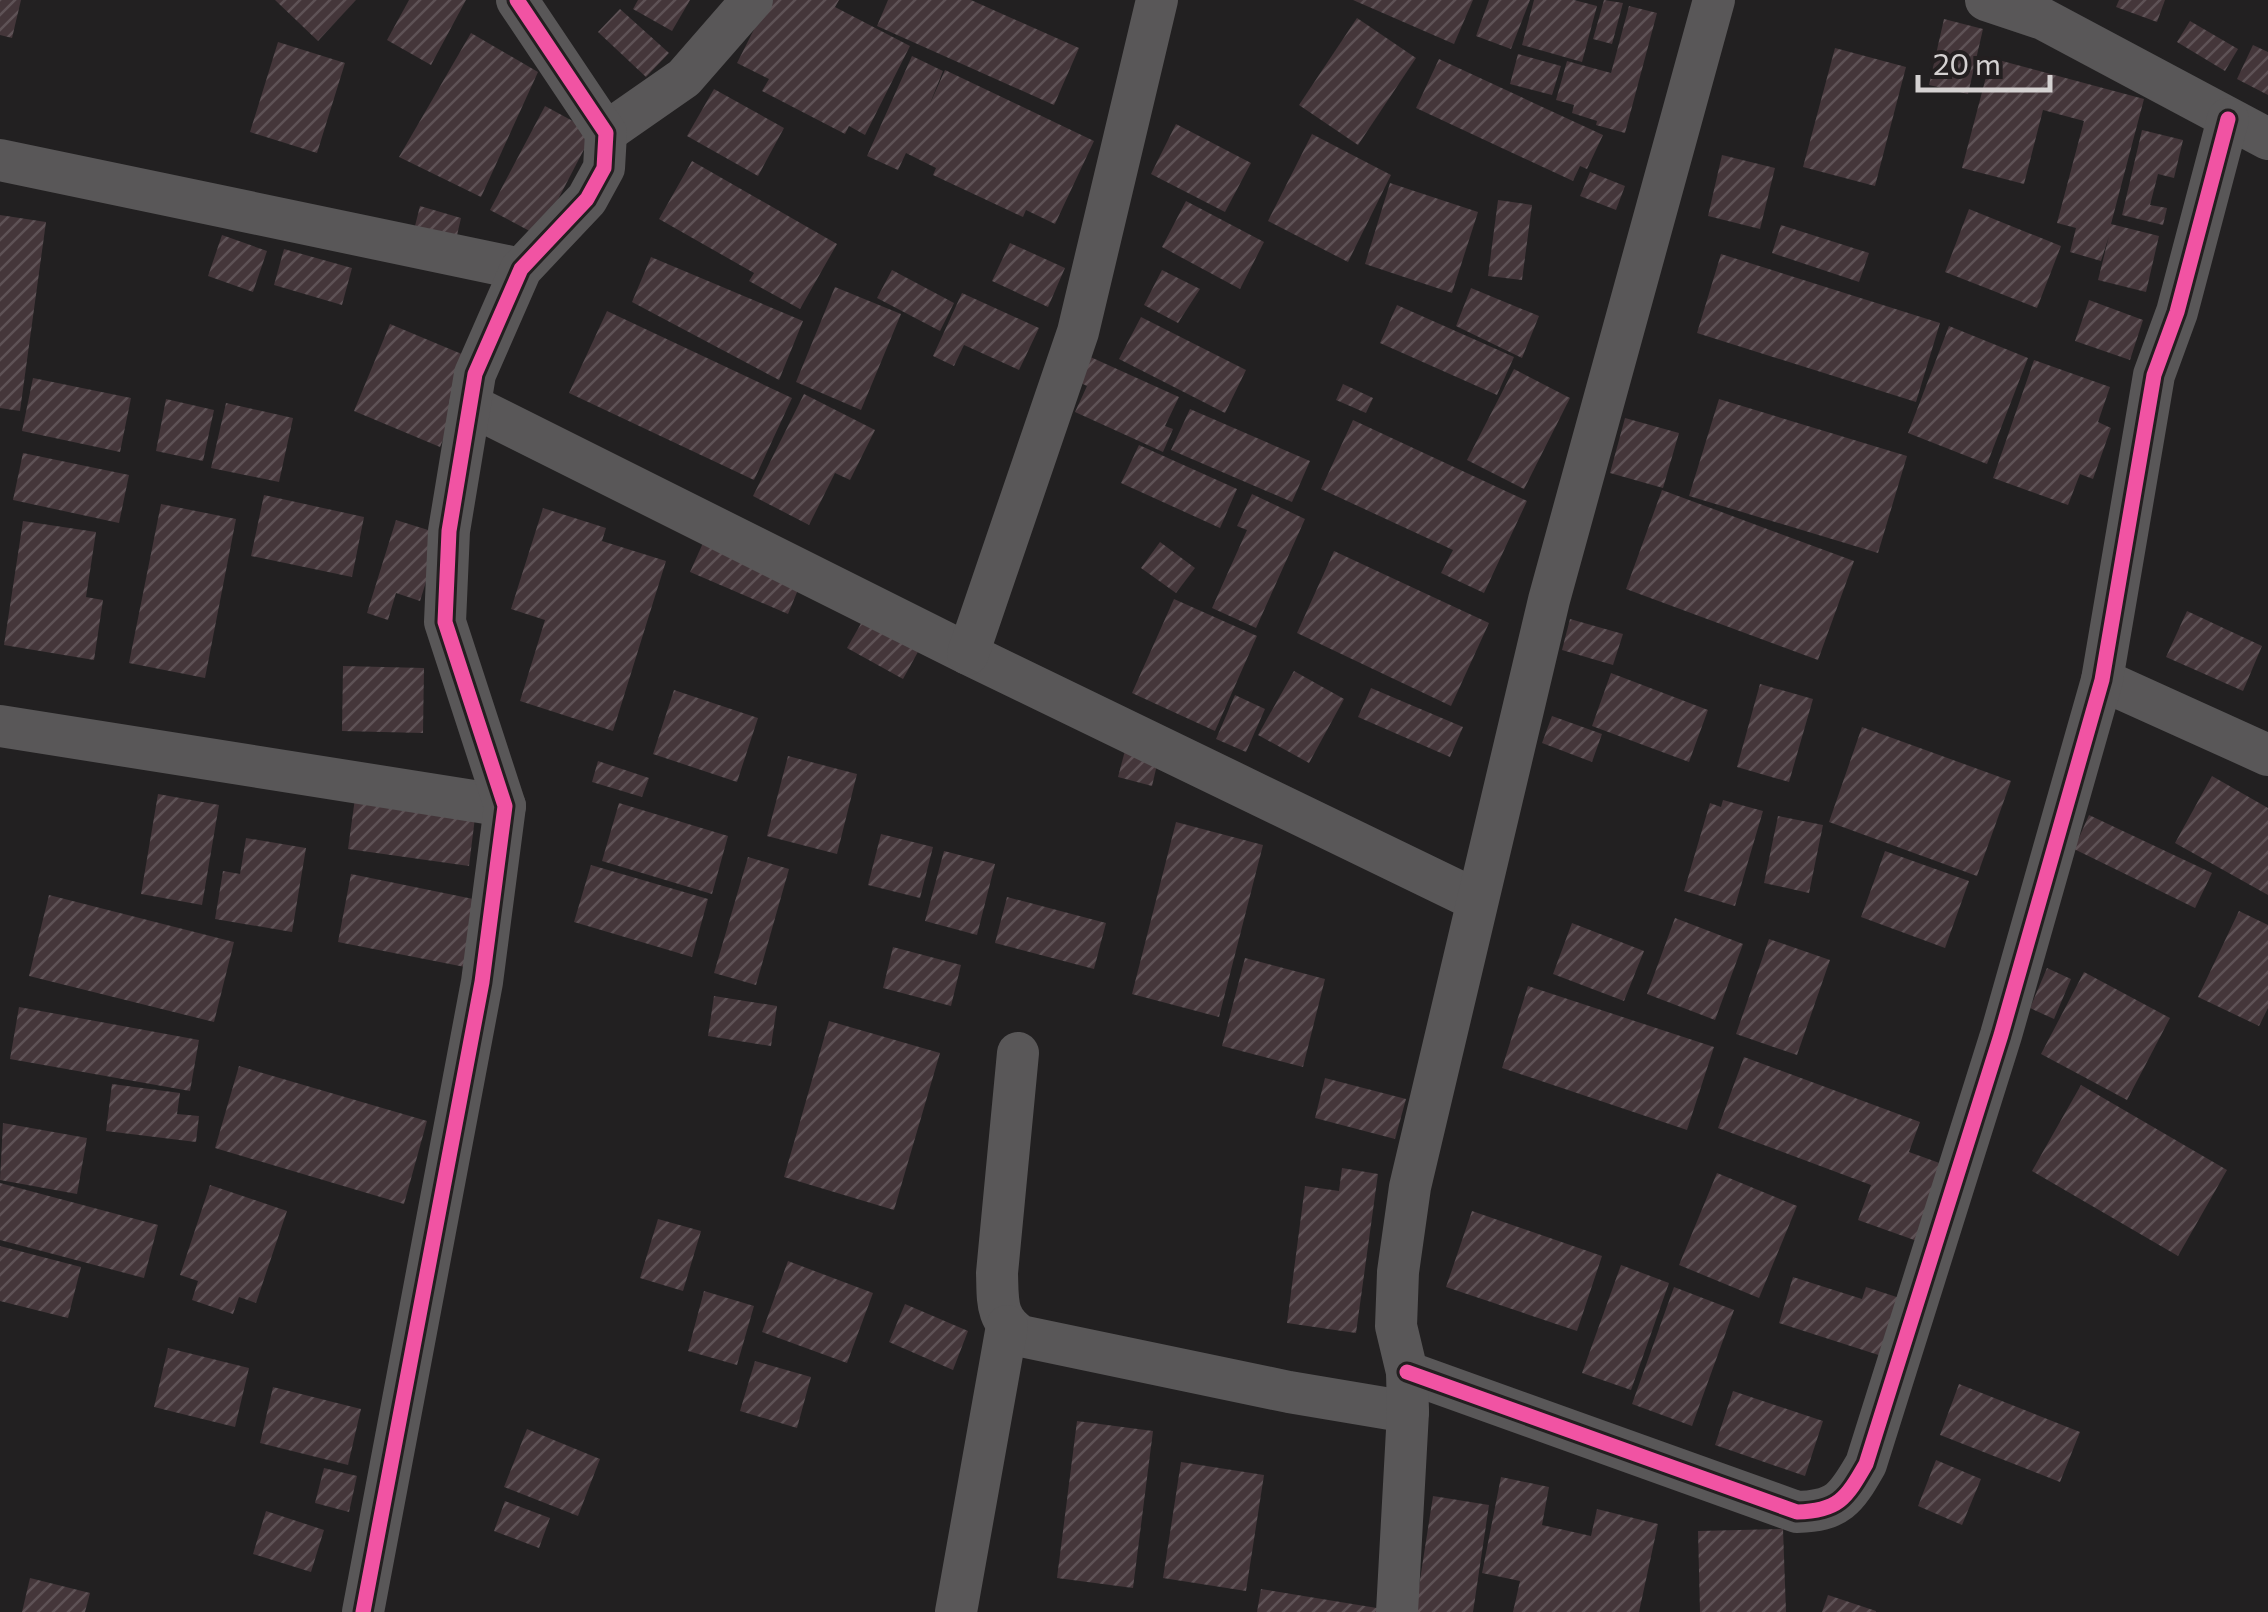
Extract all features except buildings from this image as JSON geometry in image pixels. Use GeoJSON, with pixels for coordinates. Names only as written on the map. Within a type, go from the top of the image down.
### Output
{"type":"FeatureCollection","features":[{"type":"Feature","properties":{"kind":"street"},"geometry":{"type":"LineString","coordinates":[[364,1612],[482,982],[505,806],[446,622],[448,531],[474,374],[520,269],[587,200],[604,168],[605,133],[517,0]]}},
{"type":"Feature","properties":{"kind":"street"},"geometry":{"type":"LineString","coordinates":[[605,133],[684,78],[752,0]]}},
{"type":"Feature","properties":{"kind":"street"},"geometry":{"type":"LineString","coordinates":[[968,654],[1078,332],[1157,0]]}},
{"type":"Feature","properties":{"kind":"street"},"geometry":{"type":"LineString","coordinates":[[1397,1612],[1407,1392],[1396,1326],[1405,1218],[1476,900],[1549,600],[1714,0]]}},
{"type":"Feature","properties":{"kind":"street"},"geometry":{"type":"LineString","coordinates":[[1986,0],[2043,19],[2268,138]]}},
{"type":"Feature","properties":{"kind":"street"},"geometry":{"type":"LineString","coordinates":[[1006,1326],[1021,1336],[1289,1392],[1407,1392],[1797,1512],[1826,1511],[1850,1492],[1866,1464],[2001,1036],[2102,680],[2154,375],[2177,312],[2228,118]]}},
{"type":"Feature","properties":{"kind":"street"},"geometry":{"type":"LineString","coordinates":[[0,160],[520,269]]}},
{"type":"Feature","properties":{"kind":"street"},"geometry":{"type":"LineString","coordinates":[[470,405],[968,654],[1476,900]]}},
{"type":"Feature","properties":{"kind":"street"},"geometry":{"type":"LineString","coordinates":[[2102,680],[2268,756]]}},
{"type":"Feature","properties":{"kind":"street"},"geometry":{"type":"LineString","coordinates":[[0,726],[505,806]]}},
{"type":"Feature","properties":{"kind":"street"},"geometry":{"type":"LineString","coordinates":[[956,1612],[1006,1326],[999,1307],[997,1273],[1018,1053]]}},
{"type":"Feature","properties":{"kind":"cycle path"},"geometry":{"type":"LineString","coordinates":[[363,1612],[482,982],[505,806],[445,622],[449,531],[475,374],[521,269],[587,199],[604,168],[606,133],[517,0]]}},
{"type":"Feature","properties":{"kind":"cycle path"},"geometry":{"type":"LineString","coordinates":[[1407,1372],[1797,1512],[1832,1506],[1853,1486],[1866,1464],[2001,1035],[2102,680],[2154,375],[2177,312],[2228,119]]}}]}
